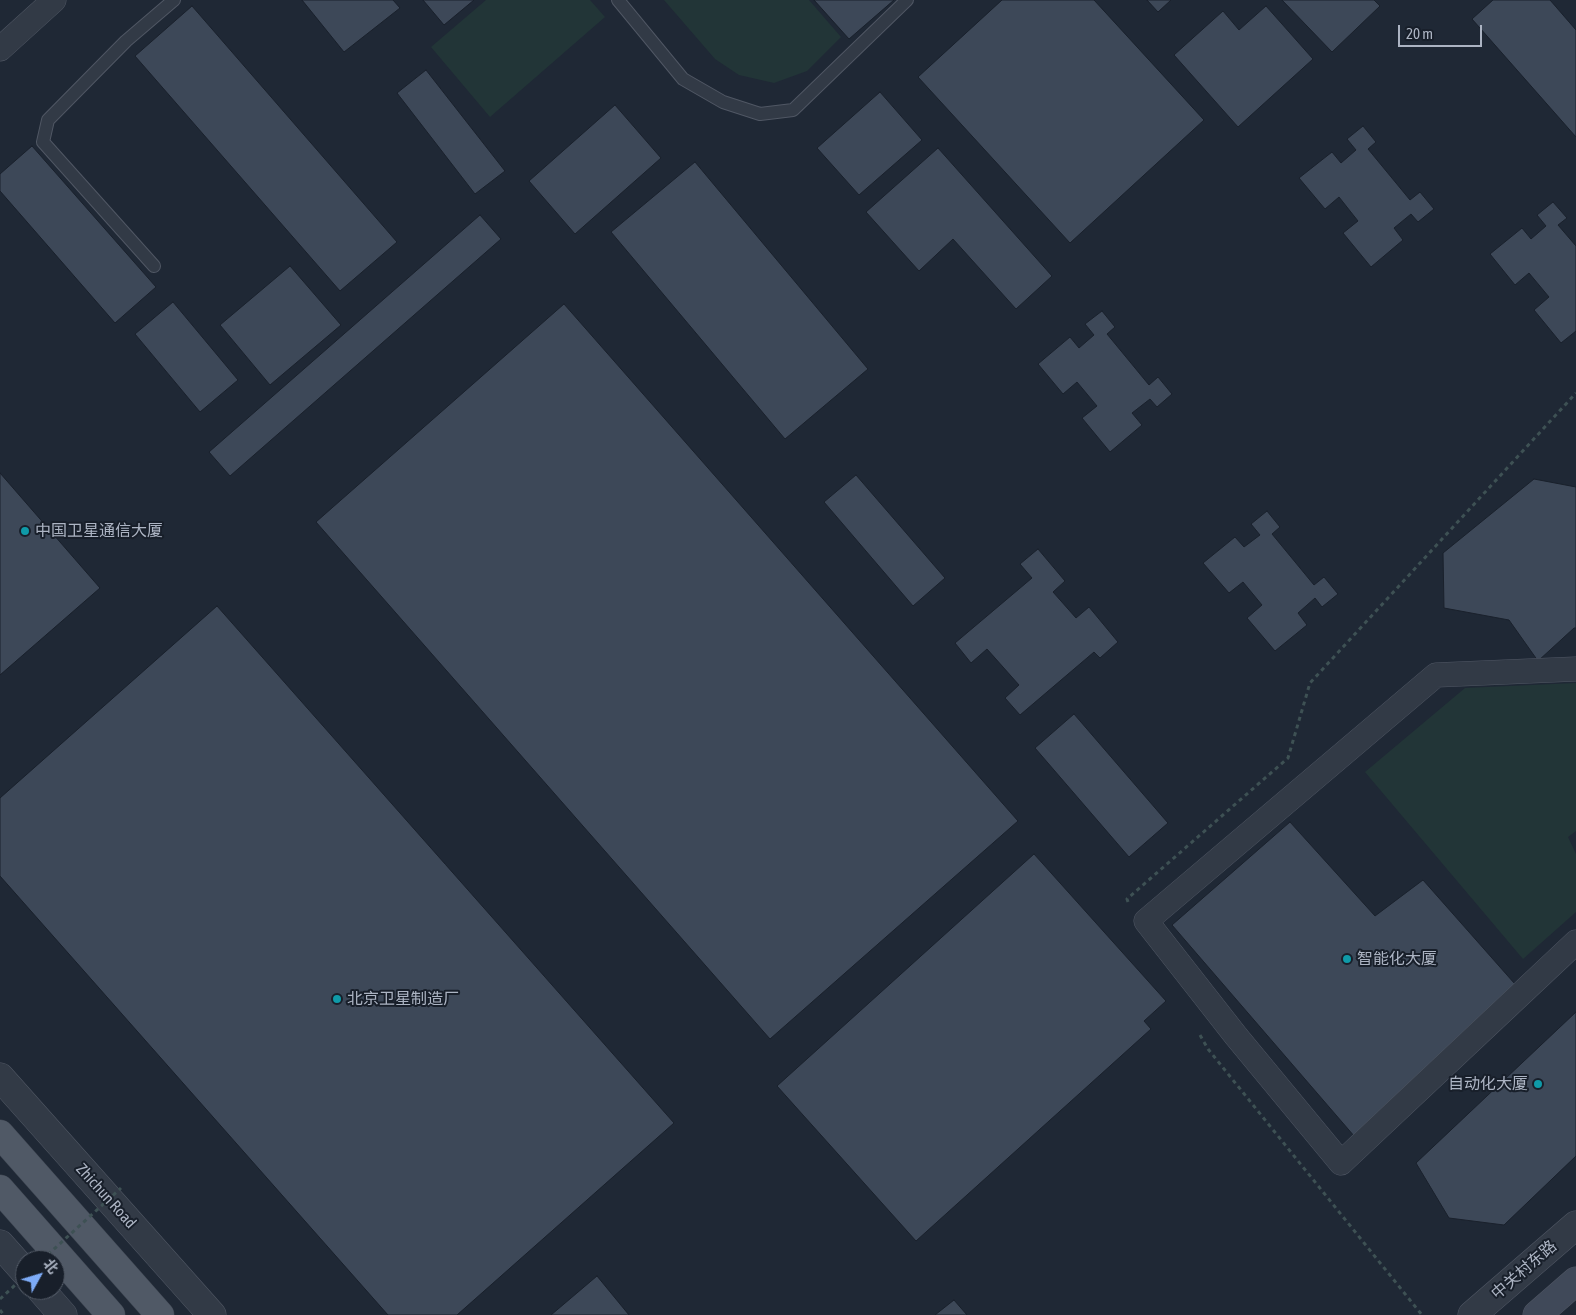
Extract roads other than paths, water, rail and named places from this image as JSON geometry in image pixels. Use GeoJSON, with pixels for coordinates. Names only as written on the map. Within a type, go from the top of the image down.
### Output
{"type":"FeatureCollection","features":[{"type":"Feature","properties":{"kind":"main road"},"geometry":{"type":"LineString","coordinates":[[0,1134],[160,1315]]}},
{"type":"Feature","properties":{"kind":"main road"},"geometry":{"type":"LineString","coordinates":[[0,1189],[110,1315]]}},
{"type":"Feature","properties":{"kind":"main road"},"geometry":{"type":"LineString","coordinates":[[1537,1315],[1576,1281]]}},
{"type":"Feature","properties":{"kind":"street"},"geometry":{"type":"LineString","coordinates":[[0,49],[54,0]]}},
{"type":"Feature","properties":{"kind":"street"},"geometry":{"type":"LineString","coordinates":[[1576,669],[1436,675],[1146,921],[1236,1036],[1341,1163],[1576,942]]}},
{"type":"Feature","properties":{"kind":"street","name":"Zhichun Road"},"geometry":{"type":"LineString","coordinates":[[0,1077],[212,1315]]}},
{"type":"Feature","properties":{"kind":"street","name":"中关村东路"},"geometry":{"type":"LineString","coordinates":[[1472,1315],[1576,1225]]}},
{"type":"Feature","properties":{"kind":"street"},"geometry":{"type":"LineString","coordinates":[[0,1244],[15,1262]]}},
{"type":"Feature","properties":{"kind":"street"},"geometry":{"type":"LineString","coordinates":[[50,1300],[63,1315]]}},
{"type":"Feature","properties":{"kind":"lane"},"geometry":{"type":"LineString","coordinates":[[154,266],[43,142],[48,120],[126,41],[174,0]]}},
{"type":"Feature","properties":{"kind":"lane"},"geometry":{"type":"LineString","coordinates":[[618,0],[683,79],[723,102],[760,114],[793,110],[907,0]]}},
{"type":"Feature","properties":{"kind":"place","name":"中国卫星通信大厦"},"geometry":{"type":"Point","coordinates":[25,531]}},
{"type":"Feature","properties":{"kind":"place","name":"智能化大厦"},"geometry":{"type":"Point","coordinates":[1347,959]}},
{"type":"Feature","properties":{"kind":"place","name":"北京卫星制造厂"},"geometry":{"type":"Point","coordinates":[337,999]}},
{"type":"Feature","properties":{"kind":"place","name":"自动化大厦"},"geometry":{"type":"Point","coordinates":[1538,1084]}}]}
